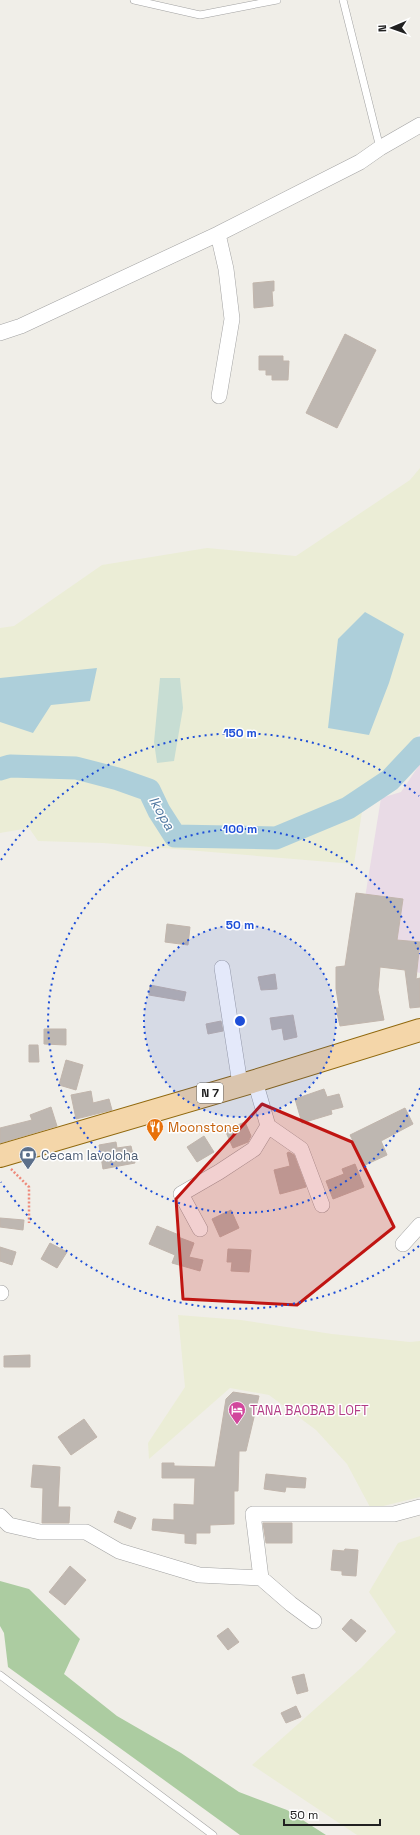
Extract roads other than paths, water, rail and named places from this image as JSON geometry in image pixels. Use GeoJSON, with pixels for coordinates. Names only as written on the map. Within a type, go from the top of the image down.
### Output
{"type":"FeatureCollection","features":[{"type":"Feature","properties":{"kind":"main road","name":"N 7"},"geometry":{"type":"LineString","coordinates":[[2,1156],[420,1030]]}},
{"type":"Feature","properties":{"kind":"street"},"geometry":{"type":"LineString","coordinates":[[0,333],[21,326],[218,234],[360,162],[380,148],[420,126]]}},
{"type":"Feature","properties":{"kind":"street"},"geometry":{"type":"LineString","coordinates":[[218,234],[226,269],[232,318],[220,396]]}},
{"type":"Feature","properties":{"kind":"street"},"geometry":{"type":"LineString","coordinates":[[222,968],[248,1082],[268,1126],[301,1149],[322,1205]]}},
{"type":"Feature","properties":{"kind":"street"},"geometry":{"type":"LineString","coordinates":[[200,1229],[181,1194],[219,1172],[254,1149],[268,1126]]}},
{"type":"Feature","properties":{"kind":"street"},"geometry":{"type":"LineString","coordinates":[[403,1244],[420,1224]]}},
{"type":"Feature","properties":{"kind":"street"},"geometry":{"type":"LineString","coordinates":[[260,1578],[253,1514],[387,1514],[420,1507]]}},
{"type":"Feature","properties":{"kind":"street"},"geometry":{"type":"LineString","coordinates":[[0,1516],[9,1525],[40,1532],[86,1532],[119,1551],[199,1575],[260,1578],[291,1604],[314,1620]]}},
{"type":"Feature","properties":{"kind":"lane"},"geometry":{"type":"LineString","coordinates":[[134,0],[200,15],[277,0]]}},
{"type":"Feature","properties":{"kind":"lane"},"geometry":{"type":"LineString","coordinates":[[343,0],[380,148]]}},
{"type":"Feature","properties":{"kind":"lane"},"geometry":{"type":"LineString","coordinates":[[0,1675],[213,1835]]}},
{"type":"Feature","properties":{"kind":"water"},"geometry":{"type":"Polygon","coordinates":[[[365,612],[404,634],[389,683],[369,735],[328,728],[338,639],[365,612]]]}},
{"type":"Feature","properties":{"kind":"water"},"geometry":{"type":"Polygon","coordinates":[[[97,668],[90,701],[51,705],[33,733],[0,722],[0,678],[97,668]]]}},
{"type":"Feature","properties":{"kind":"waterway","name":"Ikopa"},"geometry":{"type":"LineString","coordinates":[[0,769],[10,766],[76,768],[118,779],[149,790],[159,811],[175,836],[276,838],[348,808],[390,780],[420,748]]}},
{"type":"Feature","properties":{"kind":"place","name":"Moonstone"},"geometry":{"type":"Point","coordinates":[155,1142]}},
{"type":"Feature","properties":{"kind":"place","name":"Cecam Iavoloha"},"geometry":{"type":"Point","coordinates":[28,1170]}},
{"type":"Feature","properties":{"kind":"place","name":"TANA BAOBAB LOFT"},"geometry":{"type":"Point","coordinates":[237,1425]}}]}
